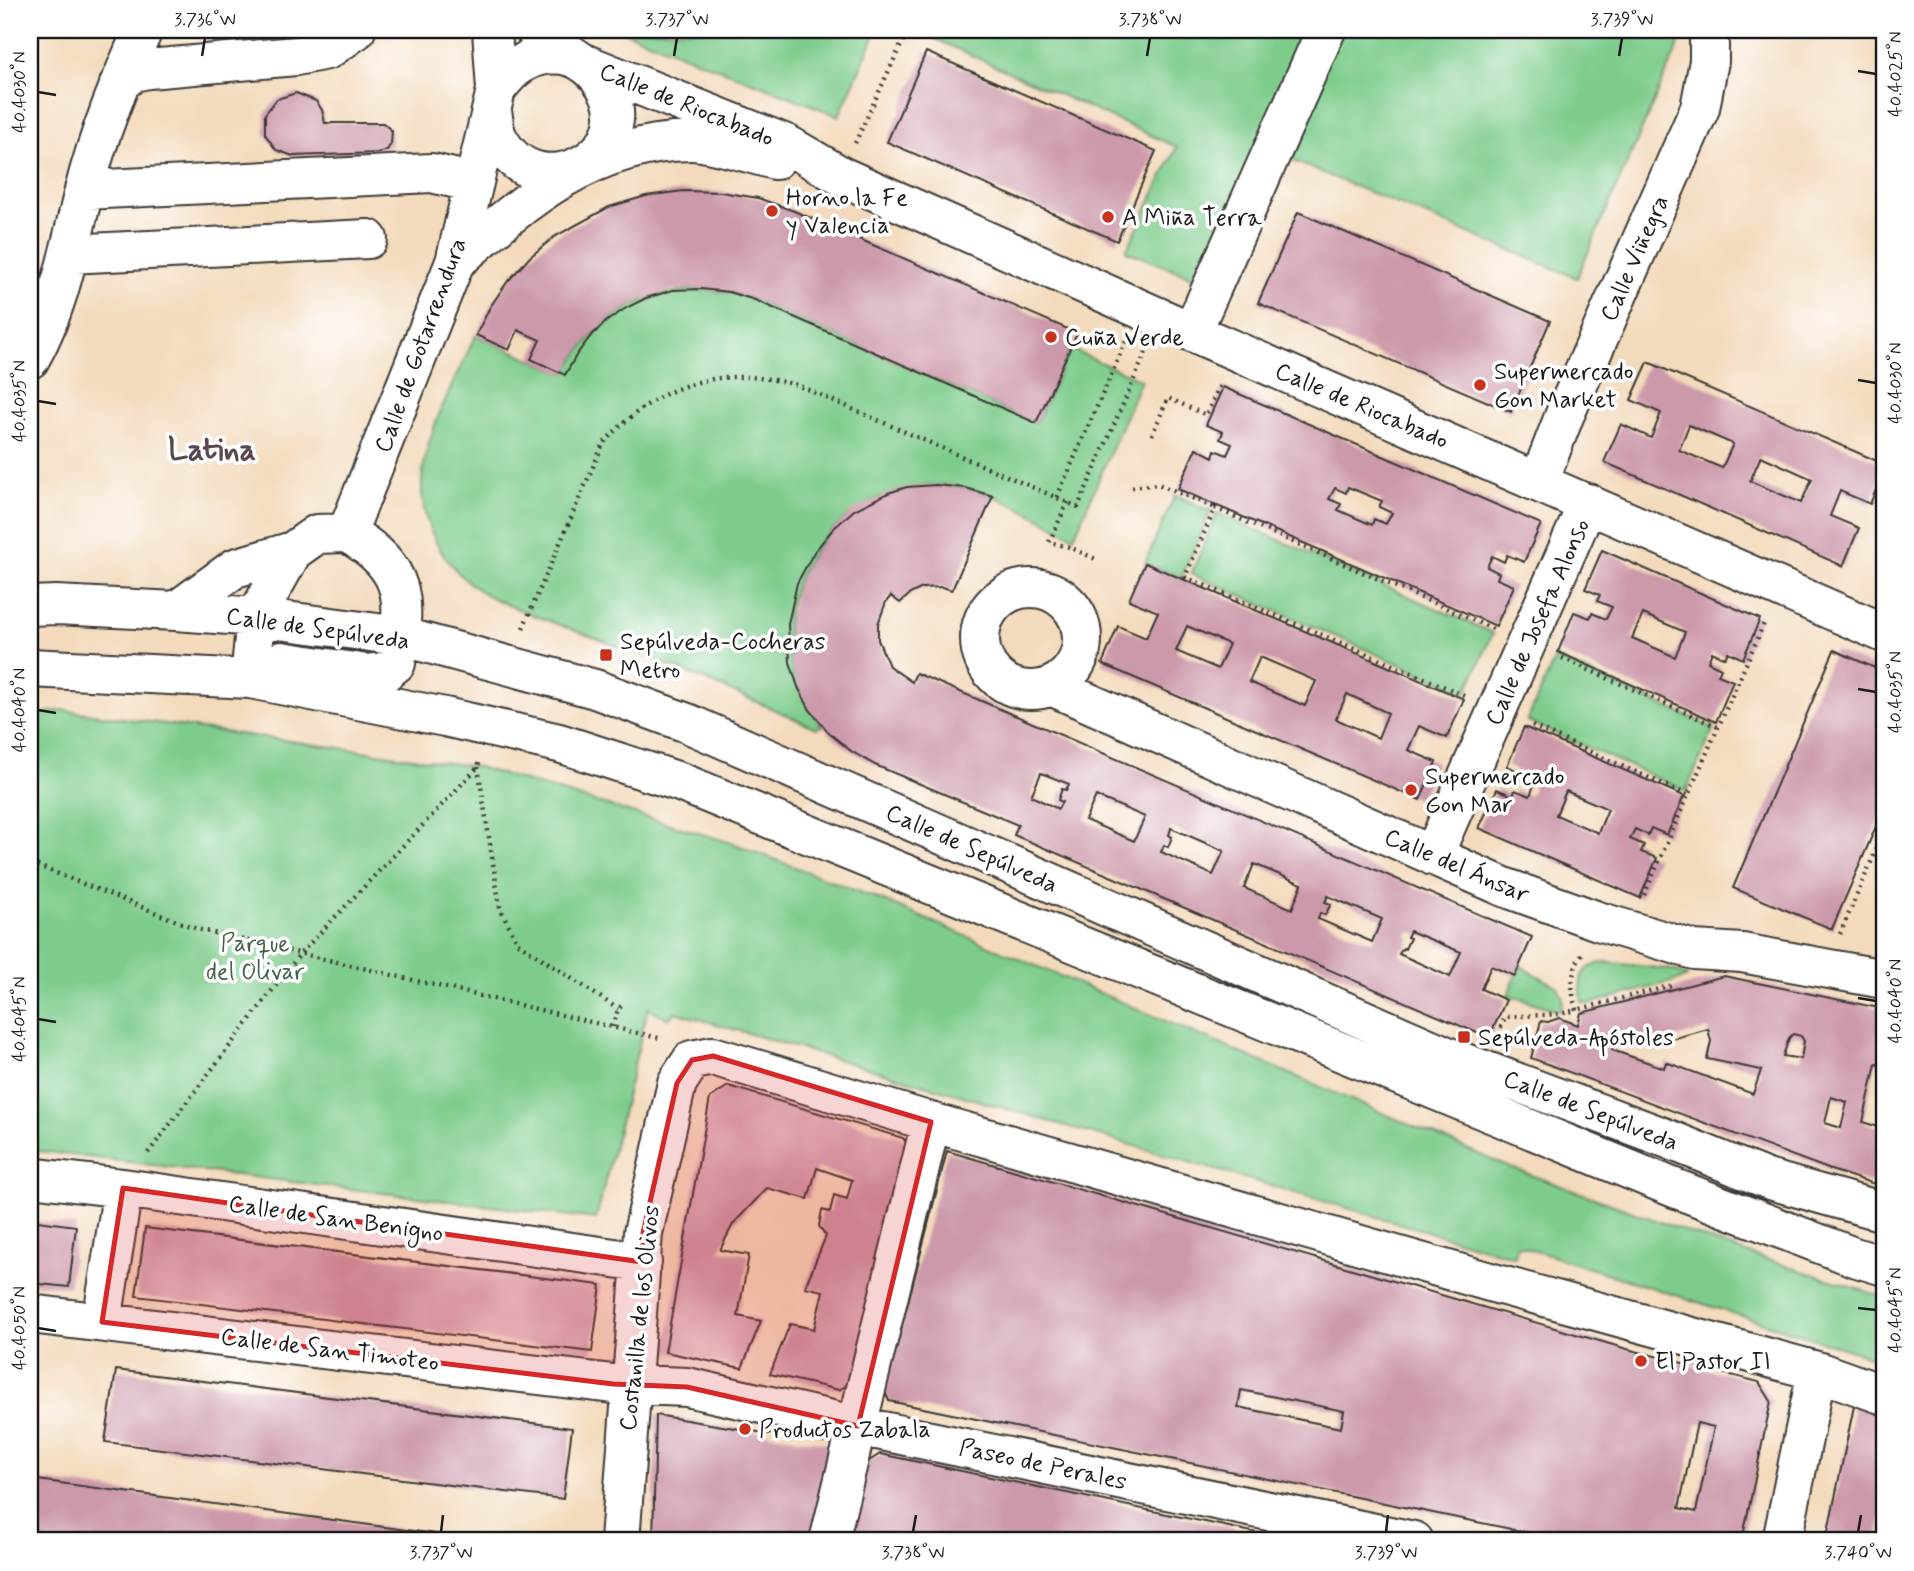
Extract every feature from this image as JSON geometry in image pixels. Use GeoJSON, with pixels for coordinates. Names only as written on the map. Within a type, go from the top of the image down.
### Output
{"type":"FeatureCollection","features":[{"type":"Feature","properties":{"kind":"street"},"geometry":{"type":"LineString","coordinates":[[30,359],[51,317],[98,139],[143,30]]}},
{"type":"Feature","properties":{"kind":"street"},"geometry":{"type":"LineString","coordinates":[[119,85],[133,72],[148,69],[296,56],[327,50],[356,30]]}},
{"type":"Feature","properties":{"kind":"street","name":"Calle de Gotarrendura"},"geometry":{"type":"LineString","coordinates":[[347,533],[372,476],[454,262],[494,101],[492,30]]}},
{"type":"Feature","properties":{"kind":"street","name":"Calle de Riocabado"},"geometry":{"type":"LineString","coordinates":[[535,30],[583,63],[786,144],[847,160],[1192,332],[1884,633]]}},
{"type":"Feature","properties":{"kind":"street"},"geometry":{"type":"LineString","coordinates":[[1192,332],[1326,30]]}},
{"type":"Feature","properties":{"kind":"street","name":"Calle Viñegra"},"geometry":{"type":"LineString","coordinates":[[1539,481],[1564,414],[1700,108],[1709,61],[1709,30]]}},
{"type":"Feature","properties":{"kind":"street"},"geometry":{"type":"LineString","coordinates":[[544,55],[564,55],[583,63],[598,74],[608,90],[613,108],[605,145],[593,159],[577,169],[554,174],[530,170],[509,156],[496,136],[494,101],[509,73],[525,61],[544,55]]}},
{"type":"Feature","properties":{"kind":"street","name":"Calle de Riocabado"},"geometry":{"type":"LineString","coordinates":[[454,262],[515,210],[577,169],[634,148],[694,141],[847,160]]}},
{"type":"Feature","properties":{"kind":"street"},"geometry":{"type":"LineString","coordinates":[[84,190],[432,173],[474,183]]}},
{"type":"Feature","properties":{"kind":"street"},"geometry":{"type":"LineString","coordinates":[[69,254],[368,239]]}},
{"type":"Feature","properties":{"kind":"street","name":"Calle de Josefa Alonso"},"geometry":{"type":"LineString","coordinates":[[1433,856],[1588,503]]}},
{"type":"Feature","properties":{"kind":"street"},"geometry":{"type":"LineString","coordinates":[[176,611],[234,568],[293,551],[317,534],[347,533],[373,548],[394,572],[401,601],[396,663],[385,672],[367,674],[281,662],[250,680]]}},
{"type":"Feature","properties":{"kind":"street"},"geometry":{"type":"LineString","coordinates":[[250,680],[256,617],[293,551]]}},
{"type":"Feature","properties":{"kind":"street","name":"Calle de Sepúlveda"},"geometry":{"type":"LineString","coordinates":[[30,606],[56,605],[256,617],[400,636],[595,689],[687,723],[1449,1057],[1767,1179],[1884,1212]]}},
{"type":"Feature","properties":{"kind":"street","name":"Calle de Sepúlveda"},"geometry":{"type":"LineString","coordinates":[[30,668],[250,680],[445,717],[559,743],[680,782],[1677,1189],[1884,1266]]}},
{"type":"Feature","properties":{"kind":"street","name":"Calle del Ánsar"},"geometry":{"type":"LineString","coordinates":[[1051,686],[1504,887],[1598,921],[1694,950],[1879,969]]}},
{"type":"Feature","properties":{"kind":"street"},"geometry":{"type":"LineString","coordinates":[[692,1060],[713,1056],[931,1122],[1497,1284],[1816,1371],[1884,1395]]}},
{"type":"Feature","properties":{"kind":"street","name":"Costanilla de los Olivos"},"geometry":{"type":"LineString","coordinates":[[620,1541],[643,1233],[677,1083],[692,1060]]}},
{"type":"Feature","properties":{"kind":"street"},"geometry":{"type":"LineString","coordinates":[[829,1541],[931,1122]]}},
{"type":"Feature","properties":{"kind":"street","name":"Calle de San Benigno"},"geometry":{"type":"LineString","coordinates":[[30,1177],[642,1262]]}},
{"type":"Feature","properties":{"kind":"street"},"geometry":{"type":"LineString","coordinates":[[102,1322],[123,1188]]}},
{"type":"Feature","properties":{"kind":"street","name":"Calle de San Timoteo"},"geometry":{"type":"LineString","coordinates":[[30,1314],[630,1384]]}},
{"type":"Feature","properties":{"kind":"street"},"geometry":{"type":"LineString","coordinates":[[1782,1541],[1816,1371]]}},
{"type":"Feature","properties":{"kind":"street","name":"Paseo de Perales"},"geometry":{"type":"LineString","coordinates":[[630,1384],[687,1387],[858,1426],[1414,1541]]}},
{"type":"Feature","properties":{"kind":"path"},"geometry":{"type":"LineString","coordinates":[[847,160],[908,30]]}},
{"type":"Feature","properties":{"kind":"path"},"geometry":{"type":"LineString","coordinates":[[1057,497],[1126,340]]}},
{"type":"Feature","properties":{"kind":"path"},"geometry":{"type":"LineString","coordinates":[[523,628],[603,444],[621,424],[665,393],[716,377],[771,378],[797,385],[1078,506],[1147,349]]}},
{"type":"Feature","properties":{"kind":"path"},"geometry":{"type":"LineString","coordinates":[[1152,435],[1168,398],[1206,415],[1219,386]]}},
{"type":"Feature","properties":{"kind":"path"},"geometry":{"type":"LineString","coordinates":[[1132,486],[1158,484],[1497,631]]}},
{"type":"Feature","properties":{"kind":"path"},"geometry":{"type":"LineString","coordinates":[[1068,502],[1049,542],[1069,547],[1098,560]]}},
{"type":"Feature","properties":{"kind":"path"},"geometry":{"type":"LineString","coordinates":[[1215,508],[1185,577],[1468,697]]}},
{"type":"Feature","properties":{"kind":"path"},"geometry":{"type":"LineString","coordinates":[[1641,902],[1766,617]]}},
{"type":"Feature","properties":{"kind":"path"},"geometry":{"type":"LineString","coordinates":[[1552,653],[1718,727]]}},
{"type":"Feature","properties":{"kind":"path"},"geometry":{"type":"LineString","coordinates":[[1522,722],[1688,795]]}},
{"type":"Feature","properties":{"kind":"path"},"geometry":{"type":"LineString","coordinates":[[123,1188],[300,954],[479,764],[500,908],[518,943],[618,1009]]}},
{"type":"Feature","properties":{"kind":"path"},"geometry":{"type":"LineString","coordinates":[[1836,942],[1884,832]]}},
{"type":"Feature","properties":{"kind":"path"},"geometry":{"type":"LineString","coordinates":[[30,866],[38,866],[197,929],[664,1039],[692,1060]]}},
{"type":"Feature","properties":{"kind":"path"},"geometry":{"type":"LineString","coordinates":[[1576,1010],[1571,990],[1577,961],[1587,948]]}},
{"type":"Feature","properties":{"kind":"path"},"geometry":{"type":"LineString","coordinates":[[1508,1039],[1498,1034],[1505,1017],[1560,1014],[1684,983]]}},
{"type":"Feature","properties":{"kind":"path"},"geometry":{"type":"LineString","coordinates":[[613,1027],[618,1009],[625,1003]]}},
{"type":"Feature","properties":{"kind":"highlighted area"},"geometry":{"type":"Polygon","coordinates":[[[713,1056],[931,1122],[858,1426],[687,1387],[613,1384],[102,1322],[123,1188],[642,1262],[643,1233],[677,1083],[692,1060],[713,1056]]]}},
{"type":"Feature","properties":{"kind":"green space"},"geometry":{"type":"Polygon","coordinates":[[[259,30],[328,30],[284,38],[259,30]]]}},
{"type":"Feature","properties":{"kind":"green space"},"geometry":{"type":"Polygon","coordinates":[[[620,30],[877,30],[839,116],[620,30]]]}},
{"type":"Feature","properties":{"kind":"green space"},"geometry":{"type":"Polygon","coordinates":[[[915,30],[1674,30],[1679,44],[1577,278],[1272,152],[1213,285],[1126,251],[1177,147],[915,30]]]}},
{"type":"Feature","properties":{"kind":"green space"},"geometry":{"type":"Polygon","coordinates":[[[701,289],[729,292],[755,300],[1036,423],[1070,349],[1141,380],[1074,537],[990,495],[972,489],[935,485],[903,489],[872,501],[845,519],[821,542],[803,569],[791,599],[787,631],[796,681],[822,726],[816,728],[684,671],[519,610],[490,596],[472,585],[452,566],[436,543],[426,517],[422,490],[427,450],[441,410],[476,335],[565,374],[591,338],[621,312],[657,296],[701,289]]]}},
{"type":"Feature","properties":{"kind":"green space"},"geometry":{"type":"Polygon","coordinates":[[[1175,495],[1211,511],[1181,578],[1145,563],[1175,495]]]}},
{"type":"Feature","properties":{"kind":"green space"},"geometry":{"type":"Polygon","coordinates":[[[1217,513],[1493,633],[1466,693],[1191,574],[1217,513]]]}},
{"type":"Feature","properties":{"kind":"green space"},"geometry":{"type":"Polygon","coordinates":[[[1555,658],[1714,728],[1686,791],[1527,721],[1555,658]]]}},
{"type":"Feature","properties":{"kind":"green space","name":"Parque del Olivar"},"geometry":{"type":"Polygon","coordinates":[[[63,710],[478,767],[732,843],[886,902],[1509,1167],[1737,1250],[1884,1297],[1884,1361],[1517,1245],[1515,1257],[675,1012],[669,1019],[648,1008],[596,1219],[30,1150],[30,715],[63,710]]]}},
{"type":"Feature","properties":{"kind":"green space"},"geometry":{"type":"Polygon","coordinates":[[[1605,962],[1673,970],[1687,976],[1589,1004],[1582,1002],[1582,975],[1590,967],[1605,962]]]}},
{"type":"Feature","properties":{"kind":"green space"},"geometry":{"type":"Polygon","coordinates":[[[1520,966],[1558,987],[1563,999],[1560,1011],[1508,995],[1520,966]]]}},
{"type":"Feature","properties":{"kind":"building"},"geometry":{"type":"Polygon","coordinates":[[[926,52],[1156,151],[1117,241],[887,142],[926,52]]]}},
{"type":"Feature","properties":{"kind":"building"},"geometry":{"type":"Polygon","coordinates":[[[296,93],[316,101],[322,110],[325,123],[383,123],[392,131],[391,144],[387,150],[379,153],[293,156],[276,150],[265,134],[265,114],[277,99],[296,93]]]}},
{"type":"Feature","properties":{"kind":"building"},"geometry":{"type":"Polygon","coordinates":[[[683,191],[721,192],[758,198],[1077,333],[1036,423],[755,300],[729,292],[673,290],[646,298],[626,308],[590,337],[565,375],[531,359],[540,340],[518,330],[509,350],[476,335],[490,307],[508,281],[530,257],[554,237],[609,207],[646,196],[683,191]]]}},
{"type":"Feature","properties":{"kind":"building"},"geometry":{"type":"Polygon","coordinates":[[[1298,212],[1550,321],[1511,412],[1258,303],[1298,212]]]}},
{"type":"Feature","properties":{"kind":"building"},"geometry":{"type":"Polygon","coordinates":[[[1648,362],[1884,464],[1884,471],[1870,504],[1840,491],[1830,516],[1859,528],[1843,566],[1604,462],[1621,424],[1651,438],[1661,413],[1631,400],[1648,362]],[[1689,425],[1679,450],[1722,468],[1733,444],[1689,425]],[[1761,456],[1750,481],[1801,503],[1812,479],[1761,456]]]}},
{"type":"Feature","properties":{"kind":"building"},"geometry":{"type":"Polygon","coordinates":[[[1223,387],[1541,524],[1524,562],[1507,555],[1504,562],[1492,556],[1487,567],[1499,573],[1497,579],[1514,586],[1496,626],[1178,489],[1196,448],[1213,457],[1215,450],[1227,455],[1232,444],[1220,439],[1223,432],[1206,425],[1223,387]],[[1348,487],[1346,493],[1335,488],[1329,499],[1341,504],[1338,510],[1372,525],[1374,519],[1386,524],[1392,513],[1379,507],[1382,501],[1348,487]]]}},
{"type":"Feature","properties":{"kind":"building"},"geometry":{"type":"Polygon","coordinates":[[[936,485],[965,488],[993,496],[952,590],[942,587],[922,588],[900,603],[891,596],[886,602],[878,624],[878,640],[889,666],[912,682],[916,673],[1532,937],[1515,976],[1491,966],[1481,989],[1506,1000],[1489,1038],[1014,835],[1018,825],[875,765],[851,751],[829,733],[810,710],[798,687],[790,662],[788,624],[797,583],[814,552],[833,529],[854,510],[907,487],[936,485]],[[1041,773],[1031,796],[1058,809],[1062,802],[1058,800],[1062,789],[1066,790],[1069,784],[1041,773]],[[1096,796],[1085,820],[1134,841],[1145,817],[1096,796]],[[1171,828],[1169,835],[1172,837],[1168,847],[1164,845],[1161,852],[1213,875],[1224,851],[1171,828]],[[1254,864],[1244,888],[1292,909],[1302,884],[1254,864]],[[1328,896],[1325,902],[1331,904],[1325,915],[1320,913],[1318,919],[1372,942],[1382,919],[1328,896]],[[1410,931],[1407,937],[1410,938],[1405,949],[1399,954],[1450,977],[1461,952],[1410,931]]]}},
{"type":"Feature","properties":{"kind":"building"},"geometry":{"type":"Polygon","coordinates":[[[1602,550],[1760,619],[1743,659],[1728,652],[1725,658],[1712,652],[1708,662],[1721,668],[1718,675],[1733,681],[1716,722],[1558,652],[1574,612],[1590,618],[1592,613],[1606,619],[1612,607],[1597,601],[1600,595],[1585,589],[1602,550]],[[1643,614],[1632,638],[1675,657],[1685,632],[1643,614]]]}},
{"type":"Feature","properties":{"kind":"building"},"geometry":{"type":"Polygon","coordinates":[[[1145,563],[1464,699],[1447,738],[1419,726],[1408,750],[1436,762],[1420,800],[1102,664],[1118,626],[1146,638],[1158,612],[1129,600],[1145,563]],[[1187,626],[1176,651],[1218,669],[1229,644],[1187,626]],[[1260,657],[1249,682],[1305,706],[1316,681],[1260,657]],[[1347,694],[1336,719],[1378,738],[1388,713],[1347,694]]]}},
{"type":"Feature","properties":{"kind":"building"},"geometry":{"type":"Polygon","coordinates":[[[1834,650],[1884,672],[1884,808],[1832,929],[1733,888],[1834,650]]]}},
{"type":"Feature","properties":{"kind":"building"},"geometry":{"type":"Polygon","coordinates":[[[1524,727],[1684,796],[1667,835],[1651,828],[1648,835],[1635,829],[1630,839],[1644,845],[1641,852],[1657,858],[1640,898],[1479,828],[1497,789],[1513,796],[1515,790],[1530,796],[1534,785],[1520,779],[1522,773],[1507,766],[1524,727]],[[1566,791],[1556,815],[1598,833],[1608,809],[1566,791]]]}},
{"type":"Feature","properties":{"kind":"building"},"geometry":{"type":"Polygon","coordinates":[[[1724,976],[1884,1009],[1884,1066],[1876,1064],[1863,1122],[1884,1129],[1884,1187],[1831,1170],[1531,1058],[1541,1021],[1548,1022],[1559,1018],[1578,1025],[1581,1013],[1724,976]],[[1708,1029],[1650,1045],[1631,1038],[1629,1033],[1616,1036],[1612,1050],[1664,1068],[1666,1062],[1753,1094],[1761,1070],[1707,1059],[1711,1041],[1708,1029]],[[1793,1034],[1783,1056],[1801,1059],[1804,1041],[1801,1036],[1793,1034]],[[1831,1097],[1825,1123],[1841,1128],[1847,1102],[1831,1097]]]}},
{"type":"Feature","properties":{"kind":"building"},"geometry":{"type":"Polygon","coordinates":[[[728,1086],[903,1138],[914,1155],[857,1379],[839,1390],[770,1374],[790,1324],[814,1329],[823,1291],[805,1287],[826,1236],[819,1226],[822,1210],[830,1212],[834,1195],[847,1199],[852,1180],[817,1168],[808,1199],[767,1188],[733,1224],[720,1250],[749,1255],[738,1316],[761,1321],[742,1368],[665,1352],[710,1098],[728,1086]]]}},
{"type":"Feature","properties":{"kind":"building"},"geometry":{"type":"Polygon","coordinates":[[[947,1151],[1627,1349],[1759,1382],[1771,1401],[1742,1541],[1569,1541],[889,1401],[885,1392],[947,1151]],[[1241,1390],[1238,1407],[1341,1428],[1344,1411],[1241,1390]],[[1697,1423],[1679,1508],[1696,1512],[1714,1427],[1697,1423]]]}},
{"type":"Feature","properties":{"kind":"building"},"geometry":{"type":"Polygon","coordinates":[[[30,1220],[76,1226],[69,1287],[30,1283],[30,1220]]]}},
{"type":"Feature","properties":{"kind":"building"},"geometry":{"type":"Polygon","coordinates":[[[145,1228],[601,1285],[592,1352],[136,1296],[145,1228]]]}},
{"type":"Feature","properties":{"kind":"building"},"geometry":{"type":"Polygon","coordinates":[[[116,1370],[572,1428],[563,1499],[105,1442],[116,1370]]]}},
{"type":"Feature","properties":{"kind":"building"},"geometry":{"type":"Polygon","coordinates":[[[1854,1406],[1884,1414],[1884,1504],[1878,1535],[1884,1536],[1884,1541],[1826,1541],[1854,1406]]]}},
{"type":"Feature","properties":{"kind":"building"},"geometry":{"type":"Polygon","coordinates":[[[656,1415],[837,1445],[813,1541],[653,1541],[656,1415]]]}},
{"type":"Feature","properties":{"kind":"building"},"geometry":{"type":"Polygon","coordinates":[[[880,1454],[1291,1540],[847,1541],[866,1463],[880,1454]]]}},
{"type":"Feature","properties":{"kind":"building"},"geometry":{"type":"Polygon","coordinates":[[[30,1479],[481,1540],[481,1541],[30,1541],[30,1479]]]}},
{"type":"Feature","properties":{"kind":"place","name":"Horno la Fe y Valencia"},"geometry":{"type":"Point","coordinates":[772,211]}},
{"type":"Feature","properties":{"kind":"place","name":"A Miña Terra"},"geometry":{"type":"Point","coordinates":[1108,217]}},
{"type":"Feature","properties":{"kind":"place","name":"Cuña Verde"},"geometry":{"type":"Point","coordinates":[1051,337]}},
{"type":"Feature","properties":{"kind":"place","name":"Supermercado Gon Market"},"geometry":{"type":"Point","coordinates":[1480,385]}},
{"type":"Feature","properties":{"kind":"place","name":"Sepúlveda-Cocheras Metro"},"geometry":{"type":"Point","coordinates":[606,655]}},
{"type":"Feature","properties":{"kind":"place","name":"Supermercado Gon Mar"},"geometry":{"type":"Point","coordinates":[1411,790]}},
{"type":"Feature","properties":{"kind":"place","name":"Sepúlveda-Apóstoles"},"geometry":{"type":"Point","coordinates":[1464,1037]}},
{"type":"Feature","properties":{"kind":"place","name":"El Pastor II"},"geometry":{"type":"Point","coordinates":[1641,1361]}},
{"type":"Feature","properties":{"kind":"place","name":"Productos Zabala"},"geometry":{"type":"Point","coordinates":[745,1429]}},
{"type":"Feature","properties":{"kind":"district","name":"Latina"},"geometry":{"type":"Point","coordinates":[212,448]}}]}
